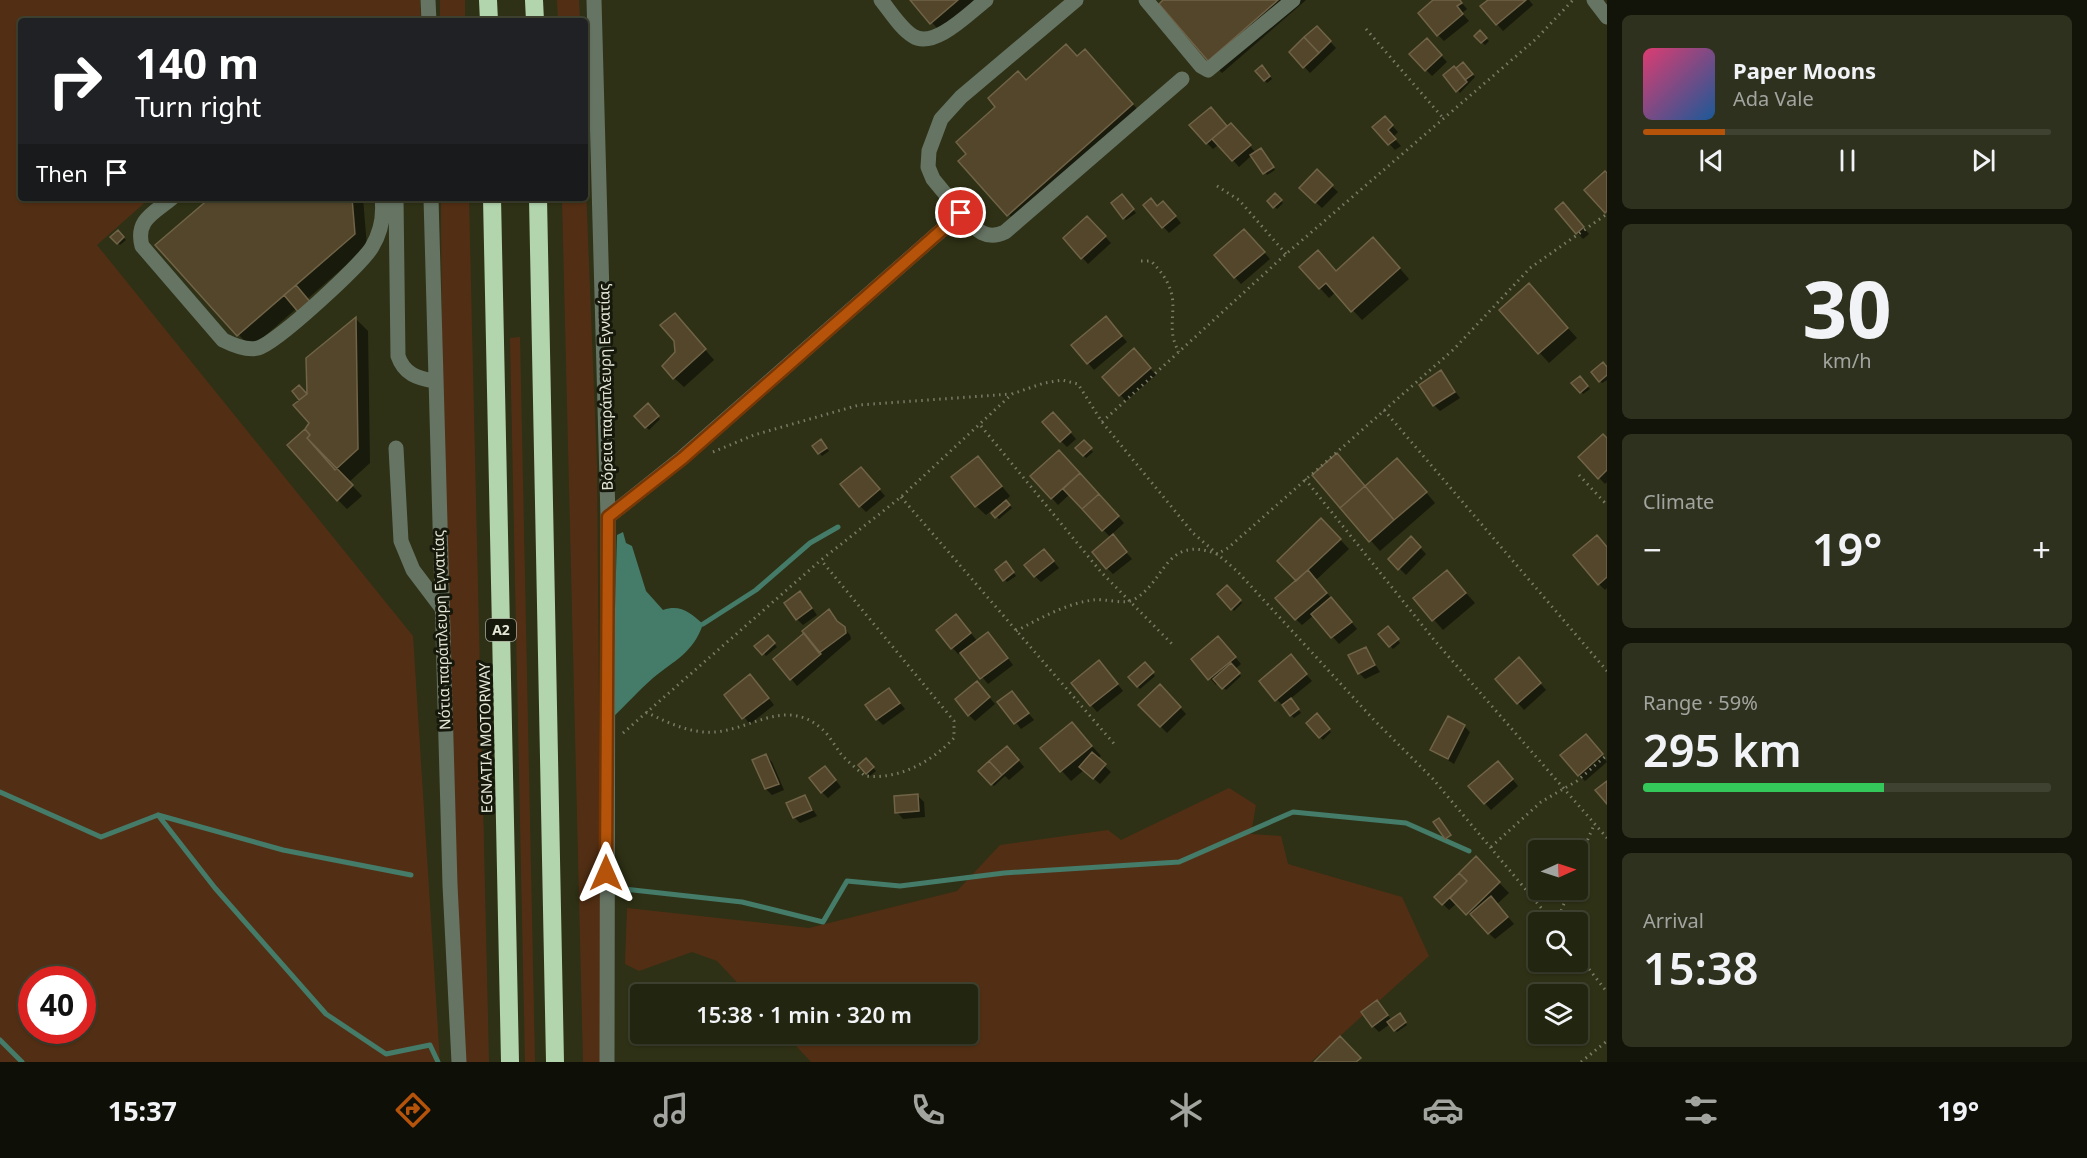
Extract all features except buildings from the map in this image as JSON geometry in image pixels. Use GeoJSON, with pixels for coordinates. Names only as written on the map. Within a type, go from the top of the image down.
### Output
{"type":"FeatureCollection","features":[{"type":"Feature","properties":{"kind":"highway"},"geometry":{"type":"LineString","coordinates":[[488,0],[489,18]]}},
{"type":"Feature","properties":{"kind":"highway"},"geometry":{"type":"LineString","coordinates":[[534,0],[535,18]]}},
{"type":"Feature","properties":{"kind":"highway","name":"EGNATIA MOTORWAY"},"geometry":{"type":"LineString","coordinates":[[492,201],[510,1062]]}},
{"type":"Feature","properties":{"kind":"highway"},"geometry":{"type":"LineString","coordinates":[[538,201],[555,1062]]}},
{"type":"Feature","properties":{"kind":"street"},"geometry":{"type":"LineString","coordinates":[[428,0],[429,18]]}},
{"type":"Feature","properties":{"kind":"street","name":"Βόρεια παράπλευρη Εγνατίας"},"geometry":{"type":"LineString","coordinates":[[594,0],[608,517],[607,1062]]}},
{"type":"Feature","properties":{"kind":"street"},"geometry":{"type":"LineString","coordinates":[[881,0],[913,36],[926,40],[938,37],[986,0]]}},
{"type":"Feature","properties":{"kind":"street"},"geometry":{"type":"LineString","coordinates":[[1076,0],[961,96],[941,119],[931,144],[928,167],[933,179],[982,234],[996,236],[1005,232],[1182,79]]}},
{"type":"Feature","properties":{"kind":"street"},"geometry":{"type":"LineString","coordinates":[[1146,0],[1201,66],[1208,70],[1293,0]]}},
{"type":"Feature","properties":{"kind":"street"},"geometry":{"type":"LineString","coordinates":[[1594,0],[1607,17]]}},
{"type":"Feature","properties":{"kind":"street"},"geometry":{"type":"LineString","coordinates":[[169,201],[143,223],[138,233],[142,246],[223,340],[236,346],[258,348],[289,329],[371,248],[381,228],[382,201]]}},
{"type":"Feature","properties":{"kind":"street"},"geometry":{"type":"LineString","coordinates":[[396,201],[401,366],[408,373],[434,381]]}},
{"type":"Feature","properties":{"kind":"street","name":"Νότια παράπλευρη Εγνατίας"},"geometry":{"type":"LineString","coordinates":[[431,201],[441,607],[459,1062]]}},
{"type":"Feature","properties":{"kind":"street"},"geometry":{"type":"LineString","coordinates":[[608,517],[683,458],[961,213]]}},
{"type":"Feature","properties":{"kind":"street"},"geometry":{"type":"LineString","coordinates":[[396,448],[401,541],[413,570],[441,607]]}},
{"type":"Feature","properties":{"kind":"path"},"geometry":{"type":"LineString","coordinates":[[1102,422],[1286,254],[1536,39],[1573,0]]}},
{"type":"Feature","properties":{"kind":"path"},"geometry":{"type":"LineString","coordinates":[[1366,30],[1443,118]]}},
{"type":"Feature","properties":{"kind":"path"},"geometry":{"type":"LineString","coordinates":[[1217,186],[1239,200],[1286,254]]}},
{"type":"Feature","properties":{"kind":"path"},"geometry":{"type":"LineString","coordinates":[[1016,631],[1071,604],[1111,599],[1130,602],[1146,592],[1166,561],[1184,552],[1203,549],[1217,554],[1228,548],[1454,349],[1530,268],[1607,214]]}},
{"type":"Feature","properties":{"kind":"path"},"geometry":{"type":"LineString","coordinates":[[1141,261],[1152,261],[1164,273],[1173,291],[1172,339],[1179,352]]}},
{"type":"Feature","properties":{"kind":"path"},"geometry":{"type":"LineString","coordinates":[[683,458],[718,451],[754,435],[859,405],[1012,394],[1044,383],[1062,380],[1078,384],[1102,422],[1193,533],[1244,579],[1374,720],[1433,779],[1545,912]]}},
{"type":"Feature","properties":{"kind":"path"},"geometry":{"type":"LineString","coordinates":[[607,749],[646,712],[821,560],[901,497],[981,426],[1012,394]]}},
{"type":"Feature","properties":{"kind":"path"},"geometry":{"type":"LineString","coordinates":[[1384,410],[1607,671]]}},
{"type":"Feature","properties":{"kind":"path"},"geometry":{"type":"LineString","coordinates":[[981,426],[1101,572],[1172,644]]}},
{"type":"Feature","properties":{"kind":"path"},"geometry":{"type":"LineString","coordinates":[[1579,475],[1607,505]]}},
{"type":"Feature","properties":{"kind":"path"},"geometry":{"type":"LineString","coordinates":[[1304,479],[1435,641],[1564,788],[1593,825],[1607,838]]}},
{"type":"Feature","properties":{"kind":"path"},"geometry":{"type":"LineString","coordinates":[[901,497],[1116,746]]}},
{"type":"Feature","properties":{"kind":"path"},"geometry":{"type":"LineString","coordinates":[[646,712],[674,725],[704,732],[741,728],[782,713],[798,716],[821,728],[844,757],[865,777],[898,776],[942,750],[954,738],[954,722],[821,560]]}},
{"type":"Feature","properties":{"kind":"path"},"geometry":{"type":"LineString","coordinates":[[1491,847],[1541,802],[1564,788],[1607,755]]}},
{"type":"Feature","properties":{"kind":"path"},"geometry":{"type":"LineString","coordinates":[[1587,840],[1593,825]]}},
{"type":"Feature","properties":{"kind":"path"},"geometry":{"type":"LineString","coordinates":[[1588,968],[1607,992]]}},
{"type":"Feature","properties":{"kind":"path"},"geometry":{"type":"LineString","coordinates":[[1581,1062],[1607,1041]]}},
{"type":"Feature","properties":{"kind":"shaded area"},"geometry":{"type":"Polygon","coordinates":[[[0,0],[420,0],[421,18],[18,18],[18,201],[147,201],[97,245],[413,636],[440,1062],[0,1062],[0,0]]]}},
{"type":"Feature","properties":{"kind":"shaded area"},"geometry":{"type":"Polygon","coordinates":[[[440,0],[465,0],[465,18],[440,18],[440,0]]]}},
{"type":"Feature","properties":{"kind":"shaded area"},"geometry":{"type":"Polygon","coordinates":[[[557,0],[579,0],[580,18],[558,18],[557,0]]]}},
{"type":"Feature","properties":{"kind":"shaded area"},"geometry":{"type":"Polygon","coordinates":[[[441,201],[469,201],[489,1062],[464,1062],[448,630],[441,201]]]}},
{"type":"Feature","properties":{"kind":"shaded area"},"geometry":{"type":"Polygon","coordinates":[[[562,201],[587,201],[597,466],[602,1062],[583,1062],[562,201]]]}},
{"type":"Feature","properties":{"kind":"shaded area"},"geometry":{"type":"Polygon","coordinates":[[[520,337],[535,1062],[525,1062],[510,338],[520,337]]]}},
{"type":"Feature","properties":{"kind":"shaded area"},"geometry":{"type":"Polygon","coordinates":[[[623,532],[626,543],[632,546],[646,591],[663,610],[680,609],[703,624],[689,649],[648,683],[612,718],[617,535],[623,532]]]}},
{"type":"Feature","properties":{"kind":"shaded area"},"geometry":{"type":"Polygon","coordinates":[[[1229,788],[1256,805],[1251,834],[1281,836],[1288,864],[1402,897],[1429,956],[1311,1062],[811,1062],[794,1044],[978,1044],[978,984],[739,984],[717,961],[692,952],[639,971],[625,964],[627,908],[809,928],[957,891],[1000,845],[1108,830],[1121,840],[1229,788]]]}},
{"type":"Feature","properties":{"kind":"waterway"},"geometry":{"type":"LineString","coordinates":[[703,624],[756,590],[810,543],[838,527]]}},
{"type":"Feature","properties":{"kind":"waterway"},"geometry":{"type":"LineString","coordinates":[[0,792],[101,837],[158,815],[283,850],[411,875]]}},
{"type":"Feature","properties":{"kind":"waterway"},"geometry":{"type":"LineString","coordinates":[[624,889],[742,902],[823,922],[847,881],[900,886],[1004,873],[1179,862],[1293,812],[1406,823],[1469,851]]}},
{"type":"Feature","properties":{"kind":"waterway"},"geometry":{"type":"LineString","coordinates":[[158,815],[215,888],[326,1014],[386,1054],[430,1045],[438,1062]]}},
{"type":"Feature","properties":{"kind":"waterway"},"geometry":{"type":"LineString","coordinates":[[0,1040],[22,1062]]}},
{"type":"Feature","properties":{"kind":"route"},"geometry":{"type":"LineString","coordinates":[[606,873],[608,517],[683,458],[961,213]]}}]}
